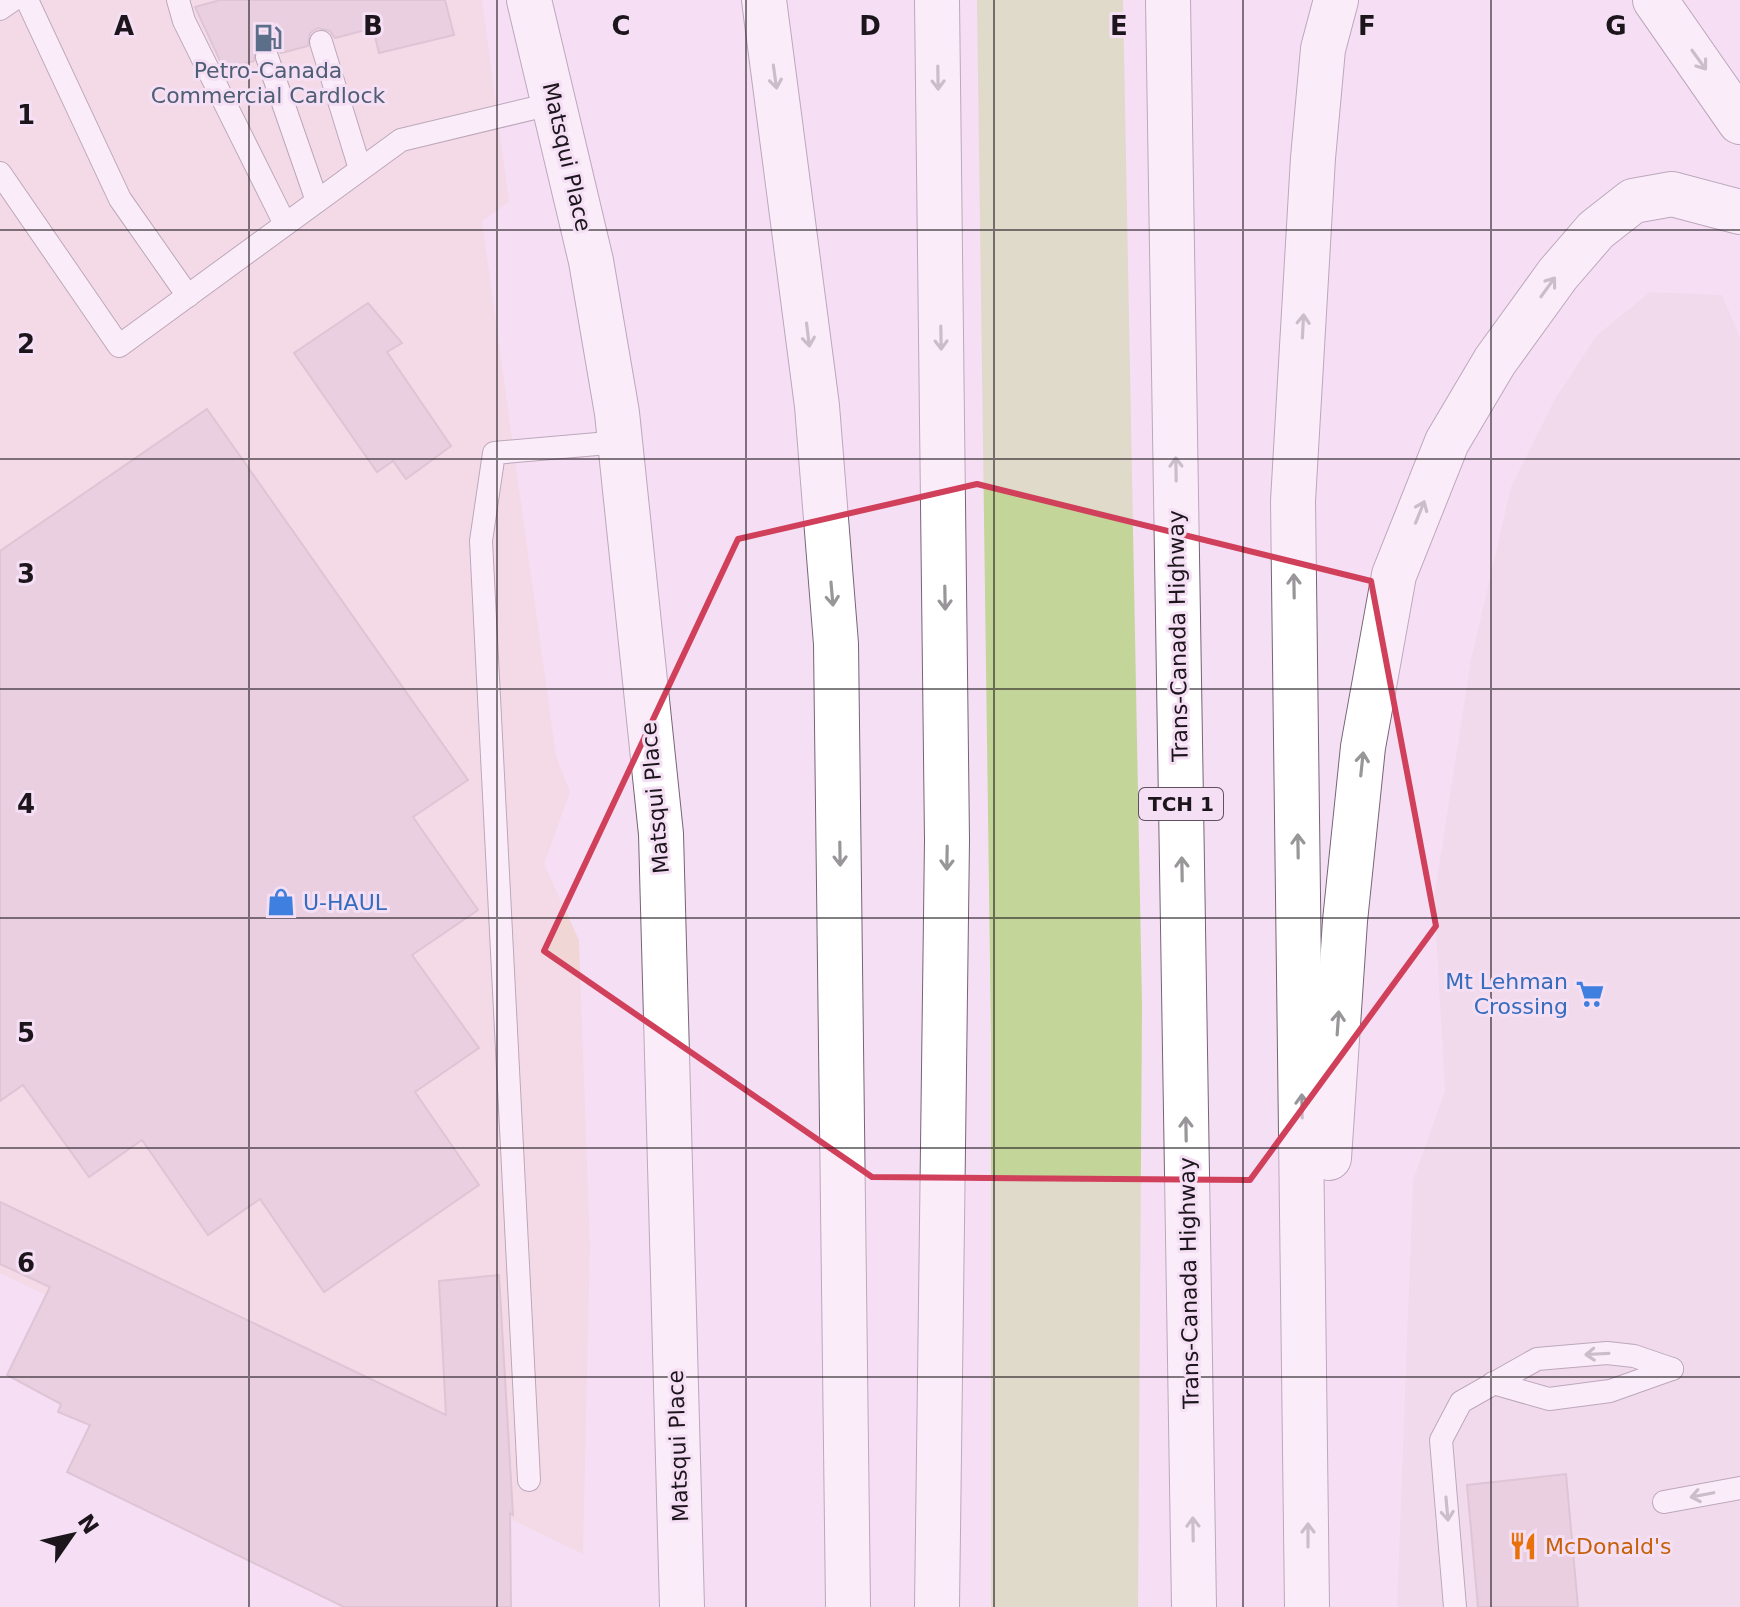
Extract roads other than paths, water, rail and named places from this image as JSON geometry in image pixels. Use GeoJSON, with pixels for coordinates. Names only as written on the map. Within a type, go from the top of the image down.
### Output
{"type":"FeatureCollection","features":[{"type":"Feature","properties":{"kind":"main road","name":"Matsqui Place"},"geometry":{"type":"LineString","coordinates":[[529,0],[591,261],[620,442],[661,834],[682,1607]]}},
{"type":"Feature","properties":{"kind":"main road"},"geometry":{"type":"LineString","coordinates":[[764,0],[817,406],[836,644],[848,1607]]}},
{"type":"Feature","properties":{"kind":"main road"},"geometry":{"type":"LineString","coordinates":[[937,0],[947,840],[937,1607]]}},
{"type":"Feature","properties":{"kind":"main road","name":"Trans-Canada Highway"},"geometry":{"type":"LineString","coordinates":[[1168,0],[1194,1607]]}},
{"type":"Feature","properties":{"kind":"main road"},"geometry":{"type":"LineString","coordinates":[[1307,1607],[1308,1464],[1293,501],[1313,158],[1323,49],[1336,0]]}},
{"type":"Feature","properties":{"kind":"main road"},"geometry":{"type":"LineString","coordinates":[[1655,0],[1740,122]]}},
{"type":"Feature","properties":{"kind":"main road"},"geometry":{"type":"LineString","coordinates":[[1308,1464],[1345,921],[1363,747],[1394,575],[1447,442],[1495,361],[1558,274],[1596,230],[1633,201],[1672,194],[1740,212]]}},
{"type":"Feature","properties":{"kind":"lane"},"geometry":{"type":"LineString","coordinates":[[0,9],[13,0]]}},
{"type":"Feature","properties":{"kind":"lane"},"geometry":{"type":"LineString","coordinates":[[27,0],[120,199],[188,296]]}},
{"type":"Feature","properties":{"kind":"lane"},"geometry":{"type":"LineString","coordinates":[[178,0],[184,21],[285,224]]}},
{"type":"Feature","properties":{"kind":"lane"},"geometry":{"type":"LineString","coordinates":[[321,42],[360,169]]}},
{"type":"Feature","properties":{"kind":"lane"},"geometry":{"type":"LineString","coordinates":[[267,57],[317,201]]}},
{"type":"Feature","properties":{"kind":"lane"},"geometry":{"type":"LineString","coordinates":[[0,173],[119,346],[401,140],[555,103]]}},
{"type":"Feature","properties":{"kind":"lane"},"geometry":{"type":"LineString","coordinates":[[529,1480],[481,541],[494,453],[620,442]]}},
{"type":"Feature","properties":{"kind":"lane"},"geometry":{"type":"LineString","coordinates":[[1455,1607],[1441,1440],[1461,1402],[1493,1383],[1537,1359],[1593,1354],[1634,1356],[1672,1369],[1610,1391],[1549,1399],[1493,1383]]}},
{"type":"Feature","properties":{"kind":"lane"},"geometry":{"type":"LineString","coordinates":[[1664,1502],[1740,1488]]}},
{"type":"Feature","properties":{"kind":"place","name":"Petro-Canada Commercial Cardlock"},"geometry":{"type":"Point","coordinates":[268,38]}},
{"type":"Feature","properties":{"kind":"place","name":"U-HAUL"},"geometry":{"type":"Point","coordinates":[281,902]}},
{"type":"Feature","properties":{"kind":"place","name":"Mt Lehman Crossing"},"geometry":{"type":"Point","coordinates":[1590,994]}},
{"type":"Feature","properties":{"kind":"place","name":"McDonald's"},"geometry":{"type":"Point","coordinates":[1523,1546]}}]}
